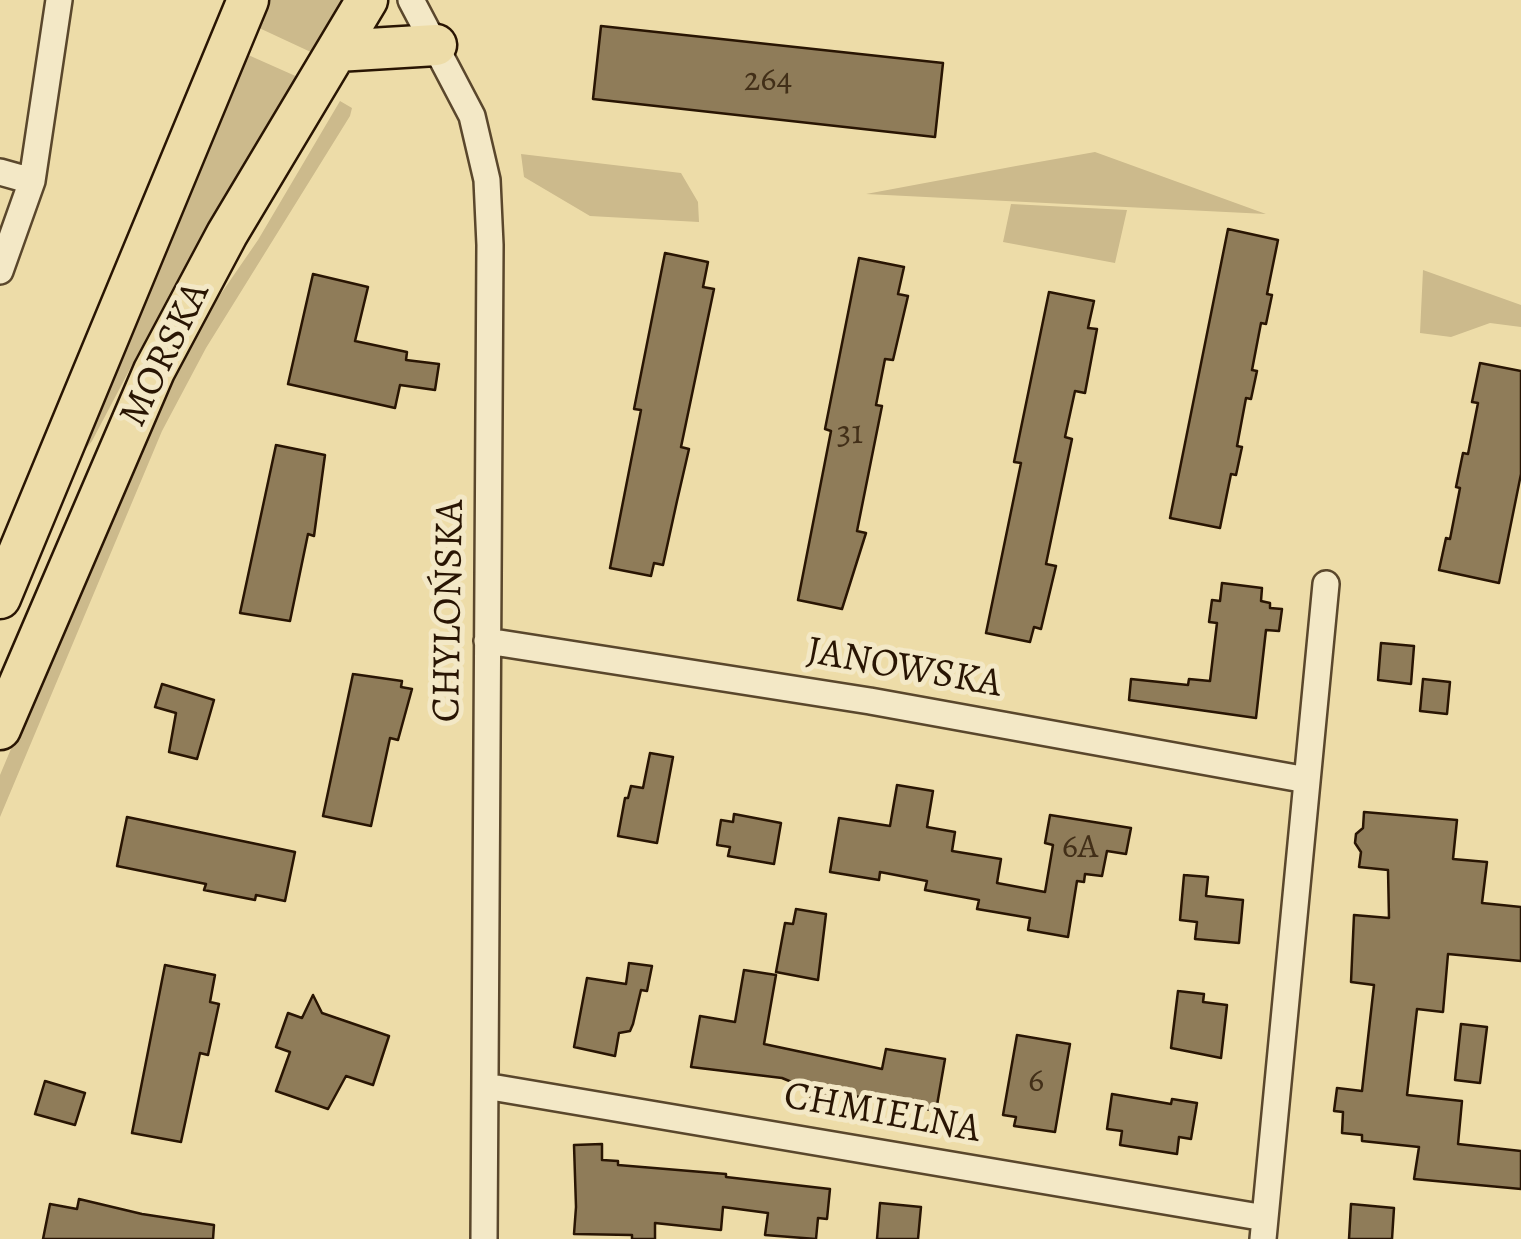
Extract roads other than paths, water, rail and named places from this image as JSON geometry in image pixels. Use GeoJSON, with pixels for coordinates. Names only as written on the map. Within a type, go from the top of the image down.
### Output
{"type":"FeatureCollection","features":[{"type":"Feature","properties":{"kind":"main road","name":"MORSKA"},"geometry":{"type":"LineString","coordinates":[[0,598],[248,0]]}},
{"type":"Feature","properties":{"kind":"main road","name":"MORSKA"},"geometry":{"type":"LineString","coordinates":[[0,730],[154,371],[227,234],[368,0]]}},
{"type":"Feature","properties":{"kind":"main road"},"geometry":{"type":"LineString","coordinates":[[337,51],[436,45]]}},
{"type":"Feature","properties":{"kind":"street"},"geometry":{"type":"LineString","coordinates":[[0,271],[32,181],[59,0]]}},
{"type":"Feature","properties":{"kind":"street","name":"CHYLOŃSKA"},"geometry":{"type":"LineString","coordinates":[[411,0],[472,116],[487,180],[490,284],[484,1239]]}},
{"type":"Feature","properties":{"kind":"street"},"geometry":{"type":"LineString","coordinates":[[0,172],[32,181]]}},
{"type":"Feature","properties":{"kind":"street"},"geometry":{"type":"LineString","coordinates":[[1264,1229],[1326,584]]}},
{"type":"Feature","properties":{"kind":"street","name":"JANOWSKA"},"geometry":{"type":"LineString","coordinates":[[487,640],[870,701],[1307,780]]}},
{"type":"Feature","properties":{"kind":"street","name":"CHMIELNA"},"geometry":{"type":"LineString","coordinates":[[486,1086],[1264,1229]]}}]}
